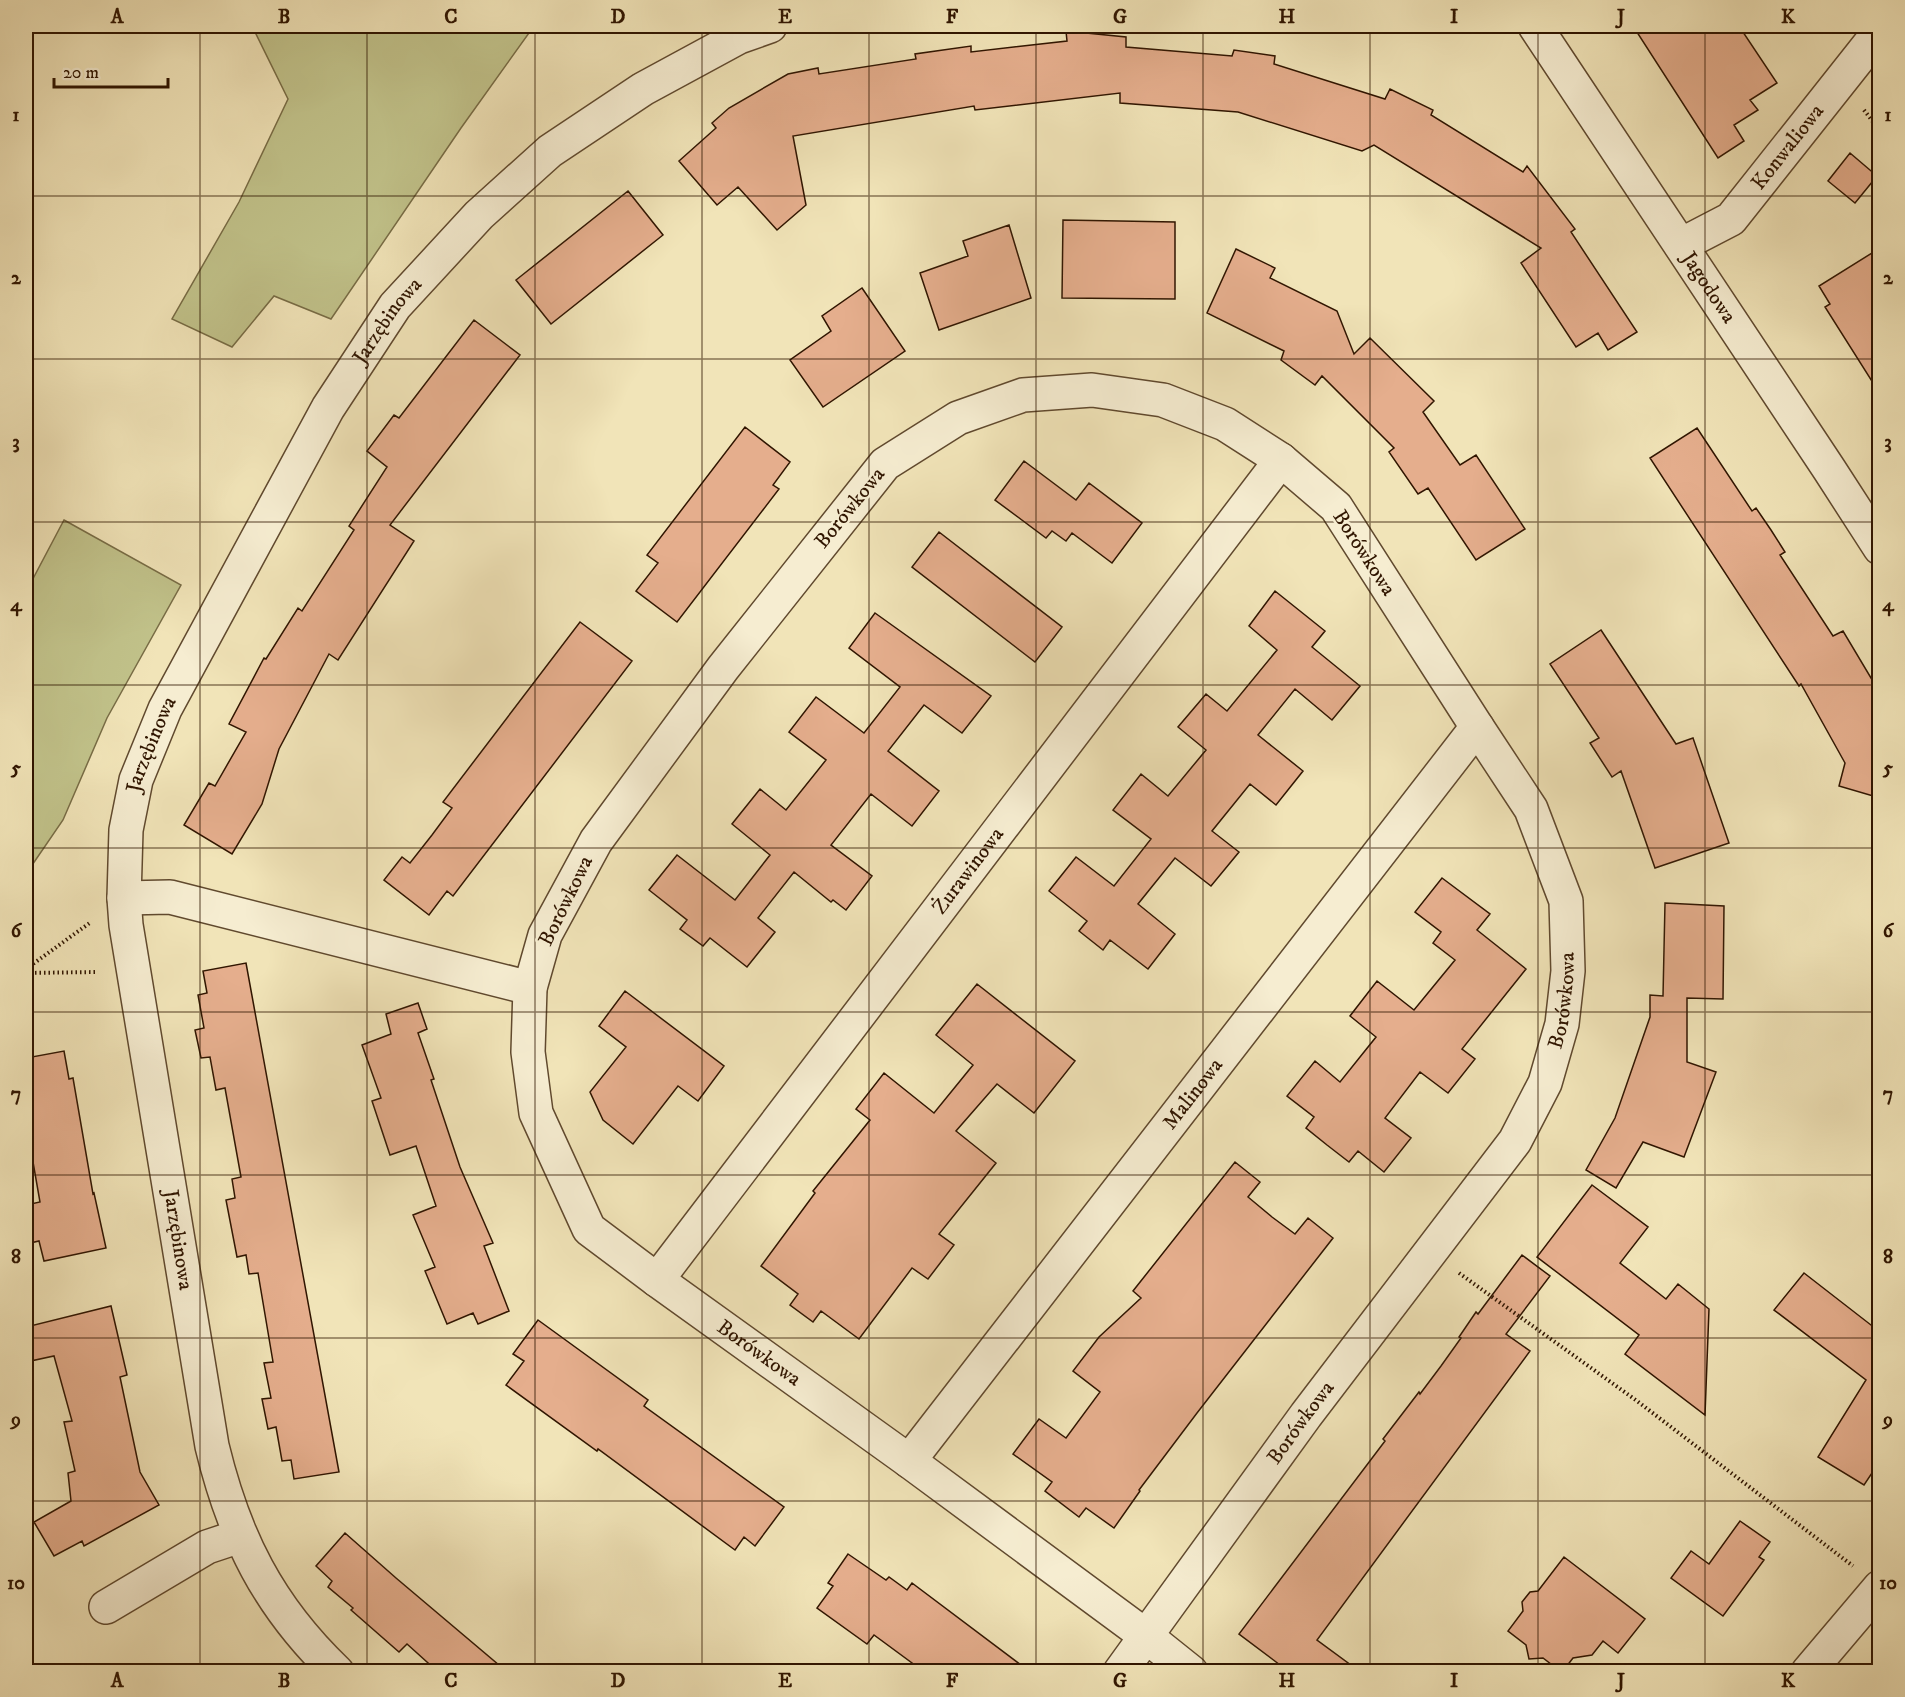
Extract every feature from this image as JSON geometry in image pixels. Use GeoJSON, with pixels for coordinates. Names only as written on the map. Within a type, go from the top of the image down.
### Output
{"type":"FeatureCollection","features":[{"type":"Feature","properties":{"kind":"street","name":"Jarzębinowa"},"geometry":{"type":"LineString","coordinates":[[337,1671],[290,1620],[264,1583],[240,1536],[222,1486],[212,1446],[126,925],[124,898],[126,830],[136,780],[165,709],[328,408],[395,306],[479,215],[550,151],[643,89],[739,37],[770,26]]}},
{"type":"Feature","properties":{"kind":"street","name":"Jagodowa"},"geometry":{"type":"LineString","coordinates":[[1535,26],[1880,548]]}},
{"type":"Feature","properties":{"kind":"street","name":"Konwaliowa"},"geometry":{"type":"LineString","coordinates":[[1681,245],[1731,219],[1880,30]]}},
{"type":"Feature","properties":{"kind":"street","name":"Borówkowa"},"geometry":{"type":"LineString","coordinates":[[1146,1636],[1306,1415],[1515,1141],[1545,1083],[1563,1024],[1568,971],[1566,901],[1531,809],[1336,507],[1281,460],[1225,424],[1163,400],[1092,390],[1023,395],[990,406],[958,418],[885,464],[723,668],[596,841],[545,935],[530,988],[528,1052],[536,1113],[589,1228],[657,1280],[909,1461],[1191,1671]]}},
{"type":"Feature","properties":{"kind":"street","name":"Żurawinowa"},"geometry":{"type":"LineString","coordinates":[[657,1280],[1281,460]]}},
{"type":"Feature","properties":{"kind":"street","name":"Malinowa"},"geometry":{"type":"LineString","coordinates":[[909,1461],[1477,727]]}},
{"type":"Feature","properties":{"kind":"street"},"geometry":{"type":"LineString","coordinates":[[124,898],[170,897],[530,988]]}},
{"type":"Feature","properties":{"kind":"street"},"geometry":{"type":"LineString","coordinates":[[106,1606],[207,1547],[240,1536]]}},
{"type":"Feature","properties":{"kind":"street"},"geometry":{"type":"LineString","coordinates":[[1815,1669],[1870,1579]]}},
{"type":"Feature","properties":{"kind":"street"},"geometry":{"type":"LineString","coordinates":[[1120,1671],[1146,1636]]}},
{"type":"Feature","properties":{"kind":"path"},"geometry":{"type":"LineString","coordinates":[[26,971],[124,898]]}},
{"type":"Feature","properties":{"kind":"path"},"geometry":{"type":"LineString","coordinates":[[26,971],[97,972],[135,976]]}},
{"type":"Feature","properties":{"kind":"path"},"geometry":{"type":"LineString","coordinates":[[1429,1252],[1637,1401],[1870,1579]]}},
{"type":"Feature","properties":{"kind":"green space"},"geometry":{"type":"Polygon","coordinates":[[[252,26],[534,26],[461,128],[331,319],[274,296],[232,347],[172,319],[239,202],[288,99],[252,26]]]}},
{"type":"Feature","properties":{"kind":"green space"},"geometry":{"type":"Polygon","coordinates":[[[64,520],[181,585],[107,718],[63,820],[26,874],[26,592],[64,520]]]}},
{"type":"Feature","properties":{"kind":"building"},"geometry":{"type":"Polygon","coordinates":[[[1633,26],[1739,26],[1777,83],[1750,100],[1758,110],[1734,125],[1744,141],[1718,158],[1633,26]]]}},
{"type":"Feature","properties":{"kind":"building"},"geometry":{"type":"Polygon","coordinates":[[[1066,31],[1126,37],[1126,47],[1232,56],[1234,50],[1275,56],[1274,64],[1385,99],[1390,89],[1433,110],[1431,115],[1523,172],[1527,166],[1575,229],[1571,232],[1637,332],[1608,350],[1598,333],[1576,347],[1521,263],[1541,248],[1374,145],[1362,151],[1238,112],[1120,103],[1120,93],[975,110],[974,106],[793,136],[806,205],[777,230],[738,187],[717,205],[679,161],[716,128],[712,123],[729,108],[788,74],[818,68],[819,74],[916,59],[915,54],[971,46],[971,52],[1067,41],[1066,31]]]}},
{"type":"Feature","properties":{"kind":"building"},"geometry":{"type":"Polygon","coordinates":[[[1850,153],[1877,176],[1855,203],[1828,181],[1850,153]]]}},
{"type":"Feature","properties":{"kind":"building"},"geometry":{"type":"Polygon","coordinates":[[[628,191],[663,235],[551,324],[516,280],[628,191]]]}},
{"type":"Feature","properties":{"kind":"building"},"geometry":{"type":"Polygon","coordinates":[[[1063,220],[1175,222],[1175,299],[1062,298],[1063,220]]]}},
{"type":"Feature","properties":{"kind":"building"},"geometry":{"type":"Polygon","coordinates":[[[1009,225],[1031,298],[939,330],[920,273],[968,256],[963,241],[1009,225]]]}},
{"type":"Feature","properties":{"kind":"building"},"geometry":{"type":"Polygon","coordinates":[[[1880,248],[1880,394],[1825,307],[1830,304],[1819,286],[1880,248]]]}},
{"type":"Feature","properties":{"kind":"building"},"geometry":{"type":"Polygon","coordinates":[[[1236,249],[1275,268],[1270,278],[1337,311],[1354,354],[1370,338],[1434,401],[1423,412],[1460,465],[1476,455],[1525,529],[1476,560],[1428,488],[1418,494],[1389,452],[1394,448],[1322,376],[1315,385],[1281,360],[1284,351],[1207,313],[1236,249]]]}},
{"type":"Feature","properties":{"kind":"building"},"geometry":{"type":"Polygon","coordinates":[[[862,288],[905,351],[823,407],[790,360],[831,331],[822,316],[862,288]]]}},
{"type":"Feature","properties":{"kind":"building"},"geometry":{"type":"Polygon","coordinates":[[[474,320],[520,355],[390,525],[414,541],[338,660],[329,654],[279,749],[262,804],[232,854],[184,825],[209,783],[215,786],[246,732],[229,724],[264,658],[266,659],[298,608],[302,611],[354,530],[349,526],[387,467],[367,451],[394,415],[399,418],[474,320]]]}},
{"type":"Feature","properties":{"kind":"building"},"geometry":{"type":"Polygon","coordinates":[[[745,427],[790,462],[773,485],[779,489],[677,622],[636,591],[658,563],[647,555],[745,427]]]}},
{"type":"Feature","properties":{"kind":"building"},"geometry":{"type":"Polygon","coordinates":[[[1697,428],[1752,511],[1756,508],[1771,530],[1785,552],[1780,555],[1833,636],[1843,631],[1880,693],[1880,798],[1839,786],[1845,763],[1801,684],[1799,686],[1650,458],[1697,428]]]}},
{"type":"Feature","properties":{"kind":"building"},"geometry":{"type":"Polygon","coordinates":[[[1024,461],[1076,500],[1089,483],[1142,523],[1112,563],[1072,533],[1066,541],[1052,531],[1046,538],[995,500],[1024,461]]]}},
{"type":"Feature","properties":{"kind":"building"},"geometry":{"type":"Polygon","coordinates":[[[939,532],[1062,627],[1035,662],[912,567],[939,532]]]}},
{"type":"Feature","properties":{"kind":"building"},"geometry":{"type":"Polygon","coordinates":[[[1275,591],[1325,631],[1312,647],[1360,686],[1332,720],[1295,689],[1258,735],[1303,771],[1276,805],[1250,784],[1212,831],[1239,852],[1211,886],[1175,858],[1138,904],[1175,934],[1148,969],[1110,940],[1103,950],[1079,931],[1087,921],[1049,891],[1076,857],[1114,886],[1151,839],[1113,810],[1141,774],[1168,796],[1206,750],[1178,727],[1206,694],[1227,711],[1277,650],[1249,626],[1275,591]]]}},
{"type":"Feature","properties":{"kind":"building"},"geometry":{"type":"Polygon","coordinates":[[[875,613],[991,696],[962,733],[924,705],[888,751],[939,791],[912,826],[871,794],[831,845],[872,876],[846,910],[833,900],[831,902],[794,872],[758,918],[775,932],[747,967],[710,938],[703,946],[680,929],[687,920],[649,890],[677,855],[735,900],[770,855],[732,824],[760,789],[786,810],[826,760],[789,732],[816,697],[864,733],[900,687],[849,648],[875,613]]]}},
{"type":"Feature","properties":{"kind":"building"},"geometry":{"type":"Polygon","coordinates":[[[580,622],[632,661],[453,896],[447,891],[429,915],[384,880],[402,857],[410,863],[432,835],[452,808],[443,802],[580,622]]]}},
{"type":"Feature","properties":{"kind":"building"},"geometry":{"type":"Polygon","coordinates":[[[1601,630],[1676,744],[1693,738],[1729,843],[1655,868],[1621,771],[1612,777],[1590,743],[1599,738],[1550,664],[1601,630]]]}},
{"type":"Feature","properties":{"kind":"building"},"geometry":{"type":"Polygon","coordinates":[[[1442,878],[1490,914],[1477,930],[1526,969],[1462,1049],[1475,1059],[1448,1093],[1420,1072],[1385,1118],[1411,1138],[1384,1172],[1358,1151],[1349,1162],[1327,1145],[1306,1128],[1314,1117],[1287,1096],[1315,1061],[1340,1082],[1376,1037],[1350,1016],[1377,981],[1414,1010],[1455,960],[1433,943],[1441,932],[1415,912],[1442,878]]]}},
{"type":"Feature","properties":{"kind":"building"},"geometry":{"type":"Polygon","coordinates":[[[1665,903],[1724,906],[1723,999],[1687,998],[1687,1062],[1716,1072],[1684,1157],[1643,1142],[1616,1188],[1586,1170],[1615,1118],[1650,1017],[1650,995],[1663,996],[1665,903]]]}},
{"type":"Feature","properties":{"kind":"building"},"geometry":{"type":"Polygon","coordinates":[[[246,963],[339,1472],[294,1479],[291,1460],[282,1461],[276,1427],[268,1429],[262,1399],[271,1398],[264,1363],[273,1362],[258,1273],[249,1274],[246,1255],[237,1257],[226,1200],[235,1198],[232,1179],[241,1177],[225,1088],[216,1090],[210,1057],[201,1058],[195,1030],[204,1028],[198,995],[207,993],[203,971],[246,963]]]}},
{"type":"Feature","properties":{"kind":"building"},"geometry":{"type":"Polygon","coordinates":[[[977,984],[1075,1061],[1034,1113],[997,1084],[956,1131],[996,1163],[939,1234],[954,1245],[928,1279],[912,1268],[859,1339],[821,1311],[813,1322],[790,1305],[798,1294],[761,1266],[815,1193],[813,1191],[870,1120],[856,1109],[884,1073],[934,1113],[973,1065],[936,1035],[977,984]]]}},
{"type":"Feature","properties":{"kind":"building"},"geometry":{"type":"Polygon","coordinates":[[[625,991],[724,1066],[698,1101],[678,1086],[633,1144],[603,1120],[590,1092],[626,1047],[599,1026],[625,991]]]}},
{"type":"Feature","properties":{"kind":"building"},"geometry":{"type":"Polygon","coordinates":[[[418,1003],[427,1029],[418,1033],[434,1079],[431,1080],[460,1167],[493,1243],[484,1246],[509,1311],[478,1324],[473,1313],[447,1324],[425,1271],[435,1267],[413,1215],[436,1206],[416,1146],[390,1155],[372,1101],[381,1098],[362,1045],[391,1034],[386,1014],[418,1003]]]}},
{"type":"Feature","properties":{"kind":"building"},"geometry":{"type":"Polygon","coordinates":[[[64,1051],[69,1079],[73,1078],[93,1194],[106,1248],[44,1261],[39,1241],[26,1244],[26,1205],[40,1202],[26,1122],[26,1058],[64,1051]]]}},
{"type":"Feature","properties":{"kind":"building"},"geometry":{"type":"Polygon","coordinates":[[[1235,1162],[1260,1182],[1248,1197],[1272,1217],[1295,1234],[1308,1218],[1333,1238],[1197,1413],[1139,1490],[1114,1528],[1086,1508],[1079,1517],[1045,1491],[1052,1482],[1013,1454],[1039,1419],[1066,1438],[1100,1392],[1073,1371],[1099,1337],[1141,1298],[1133,1291],[1235,1162]]]}},
{"type":"Feature","properties":{"kind":"building"},"geometry":{"type":"Polygon","coordinates":[[[1592,1185],[1648,1227],[1620,1263],[1666,1299],[1678,1284],[1709,1309],[1705,1415],[1625,1354],[1639,1335],[1537,1257],[1592,1185]]]}},
{"type":"Feature","properties":{"kind":"building"},"geometry":{"type":"Polygon","coordinates":[[[1522,1255],[1550,1276],[1506,1334],[1530,1351],[1317,1640],[1359,1671],[1288,1671],[1239,1634],[1385,1441],[1383,1439],[1441,1366],[1476,1312],[1478,1314],[1522,1255]]]}},
{"type":"Feature","properties":{"kind":"building"},"geometry":{"type":"Polygon","coordinates":[[[1804,1273],[1880,1332],[1880,1461],[1864,1485],[1818,1457],[1866,1380],[1774,1310],[1804,1273]]]}},
{"type":"Feature","properties":{"kind":"building"},"geometry":{"type":"Polygon","coordinates":[[[111,1306],[127,1375],[120,1377],[140,1472],[159,1505],[84,1546],[82,1541],[54,1556],[34,1522],[71,1501],[68,1473],[75,1471],[64,1422],[72,1421],[54,1356],[26,1362],[26,1327],[111,1306]]]}},
{"type":"Feature","properties":{"kind":"building"},"geometry":{"type":"Polygon","coordinates":[[[538,1320],[648,1400],[644,1406],[784,1507],[755,1546],[744,1537],[735,1550],[598,1449],[597,1451],[506,1385],[524,1361],[513,1354],[538,1320]]]}},
{"type":"Feature","properties":{"kind":"building"},"geometry":{"type":"Polygon","coordinates":[[[1740,1521],[1770,1542],[1759,1557],[1764,1560],[1723,1616],[1671,1578],[1691,1551],[1709,1564],[1740,1521]]]}},
{"type":"Feature","properties":{"kind":"building"},"geometry":{"type":"Polygon","coordinates":[[[345,1533],[506,1671],[437,1671],[407,1644],[399,1652],[328,1587],[332,1581],[316,1566],[345,1533]]]}},
{"type":"Feature","properties":{"kind":"building"},"geometry":{"type":"Polygon","coordinates":[[[848,1554],[886,1580],[889,1577],[907,1590],[912,1583],[1029,1671],[923,1671],[874,1635],[867,1644],[817,1608],[833,1586],[828,1583],[848,1554]]]}},
{"type":"Feature","properties":{"kind":"building"},"geometry":{"type":"Polygon","coordinates":[[[1564,1557],[1645,1619],[1618,1653],[1603,1641],[1592,1655],[1573,1658],[1563,1671],[1560,1671],[1543,1658],[1529,1659],[1526,1645],[1508,1631],[1523,1611],[1522,1602],[1530,1592],[1538,1591],[1564,1557]]]}}]}
